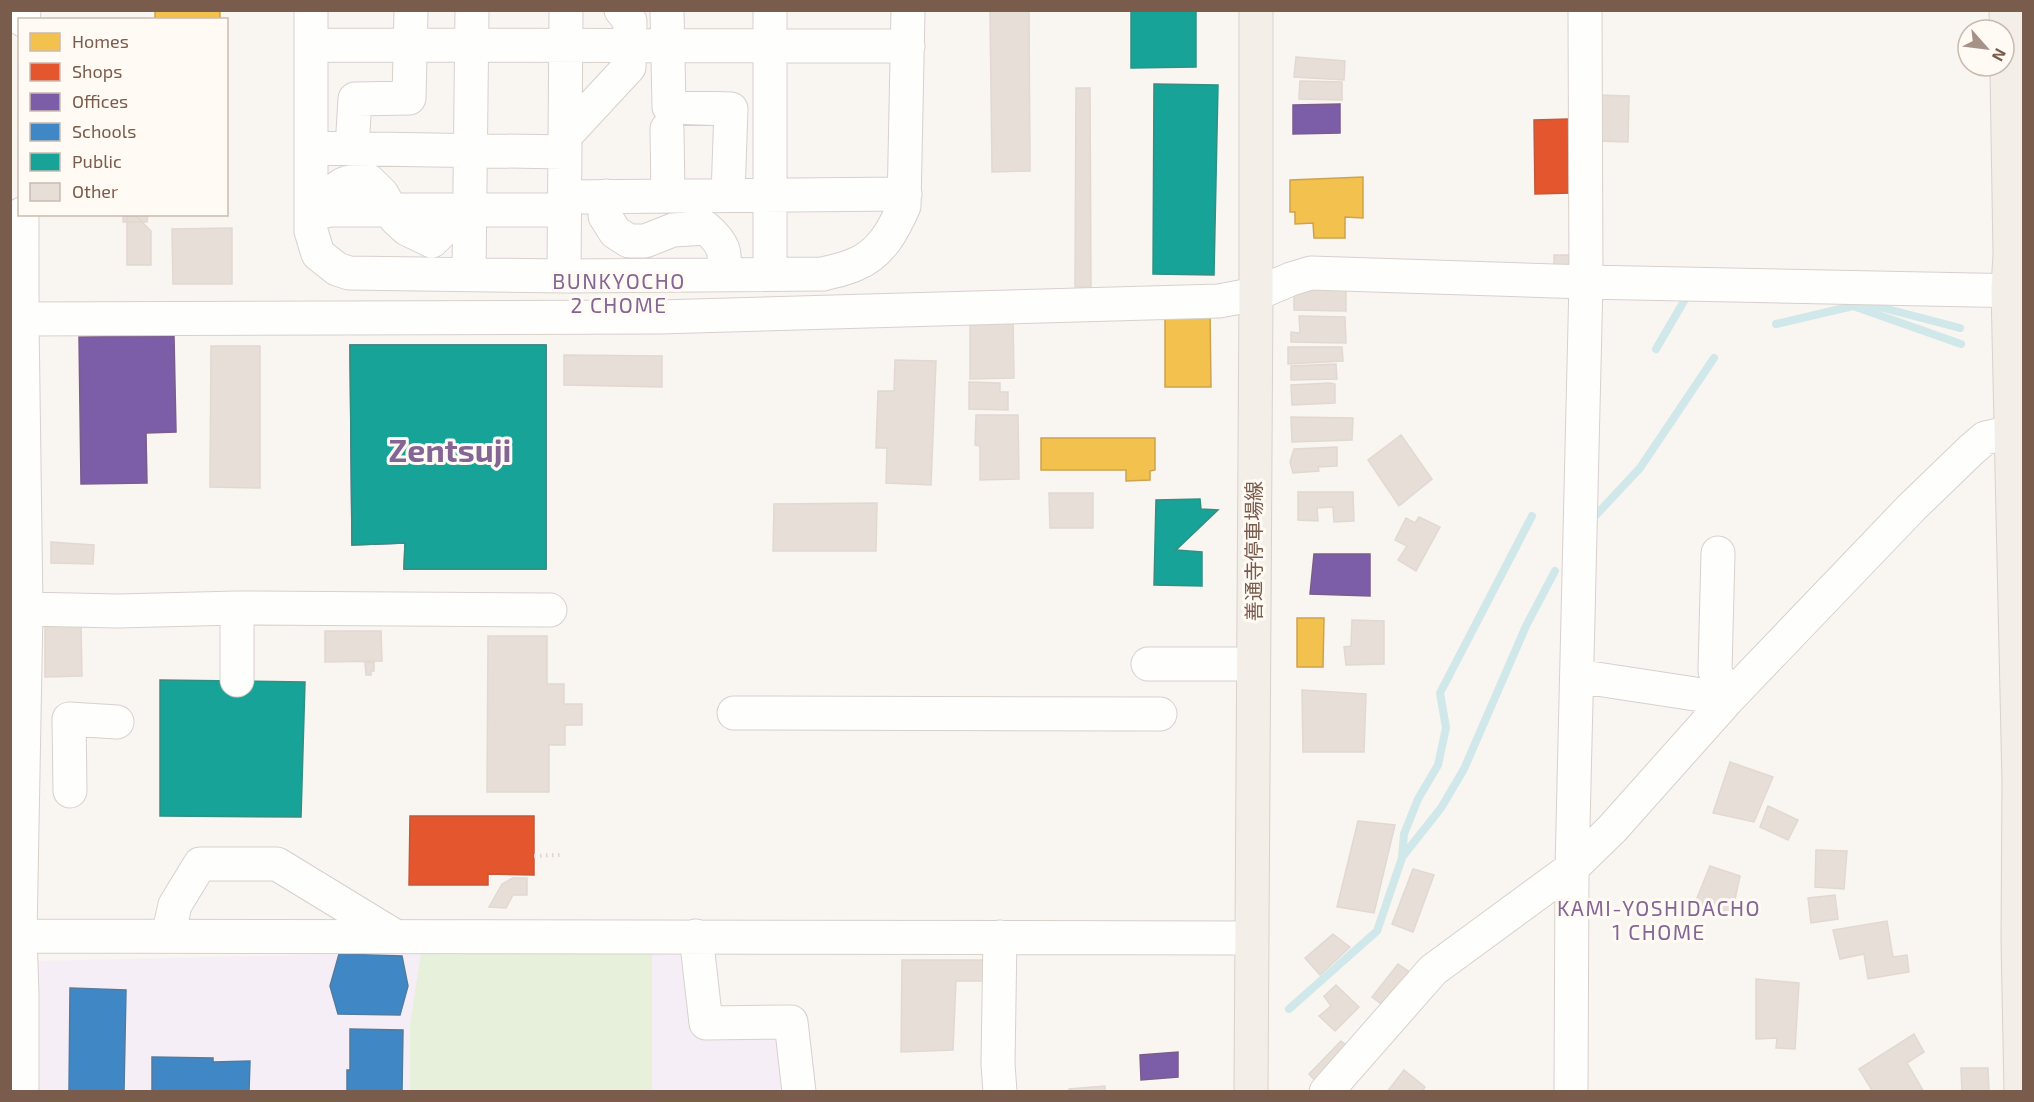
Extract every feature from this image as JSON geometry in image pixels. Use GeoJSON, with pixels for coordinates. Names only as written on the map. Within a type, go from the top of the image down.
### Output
{"type":"FeatureCollection","features":[{"type":"Feature","properties":{"kind":"main road","name":"善通寺停車場線"},"geometry":{"type":"LineString","coordinates":[[1251,1092],[1256,10]]}},
{"type":"Feature","properties":{"kind":"main road"},"geometry":{"type":"LineString","coordinates":[[2006,10],[2016,152],[2010,254],[2016,290],[2011,432],[2021,783],[2018,940],[2021,1092]]}},
{"type":"Feature","properties":{"kind":"street"},"geometry":{"type":"LineString","coordinates":[[311,10],[311,148],[319,210],[311,231],[318,254],[337,269],[349,273],[564,276],[823,274],[858,264],[877,249],[894,230],[904,206],[908,10]]}},
{"type":"Feature","properties":{"kind":"street"},"geometry":{"type":"LineString","coordinates":[[352,148],[355,99],[409,98],[411,10]]}},
{"type":"Feature","properties":{"kind":"street"},"geometry":{"type":"LineString","coordinates":[[469,274],[461,210],[471,150],[472,10]]}},
{"type":"Feature","properties":{"kind":"street"},"geometry":{"type":"LineString","coordinates":[[564,276],[566,10]]}},
{"type":"Feature","properties":{"kind":"street"},"geometry":{"type":"LineString","coordinates":[[311,148],[471,150],[565,144],[629,67],[630,21],[621,10]]}},
{"type":"Feature","properties":{"kind":"street"},"geometry":{"type":"LineString","coordinates":[[667,10],[669,107],[731,109],[728,195]]}},
{"type":"Feature","properties":{"kind":"street"},"geometry":{"type":"LineString","coordinates":[[770,10],[770,273]]}},
{"type":"Feature","properties":{"kind":"street"},"geometry":{"type":"LineString","coordinates":[[1571,1092],[1572,868],[1586,282],[1585,10]]}},
{"type":"Feature","properties":{"kind":"street"},"geometry":{"type":"LineString","coordinates":[[310,45],[908,46]]}},
{"type":"Feature","properties":{"kind":"street"},"geometry":{"type":"LineString","coordinates":[[667,129],[668,196]]}},
{"type":"Feature","properties":{"kind":"street"},"geometry":{"type":"LineString","coordinates":[[319,210],[461,210],[564,203],[606,196],[905,194]]}},
{"type":"Feature","properties":{"kind":"street"},"geometry":{"type":"LineString","coordinates":[[606,196],[605,216],[615,232],[629,241],[645,240],[673,230],[706,228],[718,239],[726,254],[724,274]]}},
{"type":"Feature","properties":{"kind":"street"},"geometry":{"type":"LineString","coordinates":[[22,216],[18,314],[17,490],[20,601],[17,941],[22,994],[22,1092]]}},
{"type":"Feature","properties":{"kind":"street"},"geometry":{"type":"LineString","coordinates":[[18,314],[659,317],[1219,301],[1256,294],[1311,273],[1586,282],[2016,290]]}},
{"type":"Feature","properties":{"kind":"street"},"geometry":{"type":"LineString","coordinates":[[1326,1092],[1433,970],[1572,868],[1612,829],[1728,699],[1912,507],[1971,450],[1985,438],[2011,432]]}},
{"type":"Feature","properties":{"kind":"street"},"geometry":{"type":"LineString","coordinates":[[1718,553],[1715,671],[1728,699]]}},
{"type":"Feature","properties":{"kind":"street"},"geometry":{"type":"LineString","coordinates":[[20,601],[118,610],[237,608],[461,620],[550,610]]}},
{"type":"Feature","properties":{"kind":"street"},"geometry":{"type":"LineString","coordinates":[[237,608],[237,680]]}},
{"type":"Feature","properties":{"kind":"street"},"geometry":{"type":"LineString","coordinates":[[1148,664],[1253,664]]}},
{"type":"Feature","properties":{"kind":"street"},"geometry":{"type":"LineString","coordinates":[[1576,676],[1728,699]]}},
{"type":"Feature","properties":{"kind":"street"},"geometry":{"type":"LineString","coordinates":[[734,713],[1160,714]]}},
{"type":"Feature","properties":{"kind":"street"},"geometry":{"type":"LineString","coordinates":[[70,790],[69,719],[117,722]]}},
{"type":"Feature","properties":{"kind":"street"},"geometry":{"type":"LineString","coordinates":[[168,936],[175,905],[200,864],[277,864],[395,936]]}},
{"type":"Feature","properties":{"kind":"street"},"geometry":{"type":"LineString","coordinates":[[17,941],[168,936],[395,936],[587,925],[696,936],[1251,938]]}},
{"type":"Feature","properties":{"kind":"street"},"geometry":{"type":"LineString","coordinates":[[696,936],[706,1023],[791,1022],[799,1092]]}},
{"type":"Feature","properties":{"kind":"street"},"geometry":{"type":"LineString","coordinates":[[1000,937],[998,1064],[1000,1092]]}},
{"type":"Feature","properties":{"kind":"path"},"geometry":{"type":"LineString","coordinates":[[541,850],[541,856]]}},
{"type":"Feature","properties":{"kind":"path"},"geometry":{"type":"LineString","coordinates":[[534,856],[560,855]]}},
{"type":"Feature","properties":{"kind":"shaded area"},"geometry":{"type":"Polygon","coordinates":[[[690,952],[702,1030],[784,1029],[789,1091],[38,1091],[36,961],[339,954],[690,952]]]}},
{"type":"Feature","properties":{"kind":"green space"},"geometry":{"type":"Polygon","coordinates":[[[652,952],[652,1091],[410,1092],[410,1025],[421,953],[652,952]]]}},
{"type":"Feature","properties":{"kind":"building: Homes"},"geometry":{"type":"Polygon","coordinates":[[[155,10],[220,10],[220,18],[155,18],[155,10]]]}},
{"type":"Feature","properties":{"kind":"building: Homes"},"geometry":{"type":"Polygon","coordinates":[[[1363,177],[1363,218],[1345,217],[1345,238],[1314,238],[1313,223],[1295,224],[1295,212],[1290,212],[1290,180],[1363,177]]]}},
{"type":"Feature","properties":{"kind":"building: Homes"},"geometry":{"type":"Polygon","coordinates":[[[1165,309],[1210,309],[1211,387],[1165,387],[1165,309]]]}},
{"type":"Feature","properties":{"kind":"building: Homes"},"geometry":{"type":"Polygon","coordinates":[[[1041,438],[1155,438],[1155,470],[1150,471],[1150,480],[1126,481],[1126,470],[1041,470],[1041,438]]]}},
{"type":"Feature","properties":{"kind":"building: Homes"},"geometry":{"type":"Polygon","coordinates":[[[1297,618],[1324,618],[1323,667],[1297,667],[1297,618]]]}},
{"type":"Feature","properties":{"kind":"building: Shops"},"geometry":{"type":"Polygon","coordinates":[[[1569,119],[1571,193],[1535,194],[1534,120],[1569,119]]]}},
{"type":"Feature","properties":{"kind":"building: Shops"},"geometry":{"type":"Polygon","coordinates":[[[410,816],[534,816],[534,875],[488,874],[488,885],[409,885],[410,816]]]}},
{"type":"Feature","properties":{"kind":"building: Offices"},"geometry":{"type":"Polygon","coordinates":[[[1340,104],[1340,133],[1293,134],[1293,105],[1340,104]]]}},
{"type":"Feature","properties":{"kind":"building: Offices"},"geometry":{"type":"Polygon","coordinates":[[[174,336],[176,432],[146,433],[147,483],[81,484],[79,337],[174,336]]]}},
{"type":"Feature","properties":{"kind":"building: Offices"},"geometry":{"type":"Polygon","coordinates":[[[350,345],[546,345],[546,569],[404,569],[405,543],[352,545],[350,345]]]}},
{"type":"Feature","properties":{"kind":"building: Offices"},"geometry":{"type":"Polygon","coordinates":[[[1314,554],[1370,554],[1370,596],[1310,594],[1314,554]]]}},
{"type":"Feature","properties":{"kind":"building: Offices"},"geometry":{"type":"Polygon","coordinates":[[[1178,1052],[1178,1077],[1141,1080],[1140,1055],[1178,1052]]]}},
{"type":"Feature","properties":{"kind":"building: Schools"},"geometry":{"type":"Polygon","coordinates":[[[339,954],[402,956],[408,986],[400,1015],[338,1014],[330,986],[339,954]]]}},
{"type":"Feature","properties":{"kind":"building: Schools"},"geometry":{"type":"Polygon","coordinates":[[[70,988],[126,990],[124,1092],[69,1092],[70,988]]]}},
{"type":"Feature","properties":{"kind":"building: Schools"},"geometry":{"type":"Polygon","coordinates":[[[350,1029],[403,1030],[402,1092],[347,1092],[347,1070],[350,1070],[350,1029]]]}},
{"type":"Feature","properties":{"kind":"building: Schools"},"geometry":{"type":"Polygon","coordinates":[[[152,1057],[213,1058],[213,1062],[250,1061],[249,1092],[152,1092],[152,1057]]]}},
{"type":"Feature","properties":{"kind":"building: Public"},"geometry":{"type":"Polygon","coordinates":[[[1131,10],[1196,10],[1196,67],[1131,68],[1131,10]]]}},
{"type":"Feature","properties":{"kind":"building: Public"},"geometry":{"type":"Polygon","coordinates":[[[1154,84],[1218,85],[1214,275],[1153,274],[1154,84]]]}},
{"type":"Feature","properties":{"kind":"building: Public"},"geometry":{"type":"Polygon","coordinates":[[[350,345],[546,345],[546,569],[404,569],[405,543],[352,545],[350,345]]]}},
{"type":"Feature","properties":{"kind":"building: Public"},"geometry":{"type":"Polygon","coordinates":[[[1200,499],[1201,509],[1218,510],[1176,550],[1202,552],[1202,586],[1154,585],[1156,500],[1200,499]]]}},
{"type":"Feature","properties":{"kind":"building: Public"},"geometry":{"type":"Polygon","coordinates":[[[160,680],[305,682],[301,817],[160,816],[160,680]]]}},
{"type":"Feature","properties":{"kind":"building: Other"},"geometry":{"type":"Polygon","coordinates":[[[990,10],[1029,10],[1030,171],[992,172],[990,10]]]}},
{"type":"Feature","properties":{"kind":"building: Other"},"geometry":{"type":"Polygon","coordinates":[[[1296,57],[1345,61],[1344,80],[1294,77],[1296,57]]]}},
{"type":"Feature","properties":{"kind":"building: Other"},"geometry":{"type":"Polygon","coordinates":[[[1300,81],[1342,82],[1342,100],[1299,99],[1300,81]]]}},
{"type":"Feature","properties":{"kind":"building: Other"},"geometry":{"type":"Polygon","coordinates":[[[1076,88],[1090,88],[1091,287],[1075,287],[1076,88]]]}},
{"type":"Feature","properties":{"kind":"building: Other"},"geometry":{"type":"Polygon","coordinates":[[[1598,95],[1629,96],[1628,142],[1597,141],[1598,95]]]}},
{"type":"Feature","properties":{"kind":"building: Other"},"geometry":{"type":"Polygon","coordinates":[[[123,216],[148,216],[147,222],[123,222],[123,216]]]}},
{"type":"Feature","properties":{"kind":"building: Other"},"geometry":{"type":"Polygon","coordinates":[[[127,216],[136,216],[151,231],[151,265],[127,265],[127,216]]]}},
{"type":"Feature","properties":{"kind":"building: Other"},"geometry":{"type":"Polygon","coordinates":[[[232,228],[232,284],[173,284],[172,229],[232,228]]]}},
{"type":"Feature","properties":{"kind":"building: Other"},"geometry":{"type":"Polygon","coordinates":[[[1554,255],[1577,255],[1576,273],[1554,273],[1554,255]]]}},
{"type":"Feature","properties":{"kind":"building: Other"},"geometry":{"type":"Polygon","coordinates":[[[1294,286],[1346,286],[1346,311],[1294,310],[1294,286]]]}},
{"type":"Feature","properties":{"kind":"building: Other"},"geometry":{"type":"Polygon","coordinates":[[[970,315],[1013,315],[1014,378],[970,379],[970,315]]]}},
{"type":"Feature","properties":{"kind":"building: Other"},"geometry":{"type":"Polygon","coordinates":[[[1299,316],[1345,317],[1346,343],[1291,342],[1291,332],[1300,333],[1299,316]]]}},
{"type":"Feature","properties":{"kind":"building: Other"},"geometry":{"type":"Polygon","coordinates":[[[211,346],[260,346],[260,488],[210,487],[211,346]]]}},
{"type":"Feature","properties":{"kind":"building: Other"},"geometry":{"type":"Polygon","coordinates":[[[1288,347],[1342,347],[1343,361],[1288,364],[1288,347]]]}},
{"type":"Feature","properties":{"kind":"building: Other"},"geometry":{"type":"Polygon","coordinates":[[[564,355],[662,356],[662,387],[564,385],[564,355]]]}},
{"type":"Feature","properties":{"kind":"building: Other"},"geometry":{"type":"Polygon","coordinates":[[[895,360],[936,361],[931,485],[886,483],[887,448],[876,448],[878,391],[894,391],[895,360]]]}},
{"type":"Feature","properties":{"kind":"building: Other"},"geometry":{"type":"Polygon","coordinates":[[[1336,364],[1337,379],[1291,380],[1291,366],[1336,364]]]}},
{"type":"Feature","properties":{"kind":"building: Other"},"geometry":{"type":"Polygon","coordinates":[[[969,382],[1000,383],[1000,392],[1008,392],[1008,410],[969,409],[969,382]]]}},
{"type":"Feature","properties":{"kind":"building: Other"},"geometry":{"type":"Polygon","coordinates":[[[1335,384],[1335,403],[1292,405],[1291,385],[1335,384]]]}},
{"type":"Feature","properties":{"kind":"building: Other"},"geometry":{"type":"Polygon","coordinates":[[[976,415],[1018,415],[1019,479],[980,480],[980,446],[975,445],[976,415]]]}},
{"type":"Feature","properties":{"kind":"building: Other"},"geometry":{"type":"Polygon","coordinates":[[[1291,417],[1353,418],[1352,440],[1292,442],[1291,417]]]}},
{"type":"Feature","properties":{"kind":"building: Other"},"geometry":{"type":"Polygon","coordinates":[[[1401,435],[1432,479],[1399,506],[1368,460],[1401,435]]]}},
{"type":"Feature","properties":{"kind":"building: Other"},"geometry":{"type":"Polygon","coordinates":[[[1337,447],[1337,466],[1318,467],[1319,471],[1293,473],[1290,462],[1294,449],[1337,447]]]}},
{"type":"Feature","properties":{"kind":"building: Other"},"geometry":{"type":"Polygon","coordinates":[[[1298,492],[1353,492],[1354,521],[1334,522],[1333,507],[1317,508],[1318,521],[1298,520],[1298,492]]]}},
{"type":"Feature","properties":{"kind":"building: Other"},"geometry":{"type":"Polygon","coordinates":[[[1049,493],[1093,493],[1093,528],[1050,528],[1049,493]]]}},
{"type":"Feature","properties":{"kind":"building: Other"},"geometry":{"type":"Polygon","coordinates":[[[877,503],[876,551],[773,551],[774,504],[877,503]]]}},
{"type":"Feature","properties":{"kind":"building: Other"},"geometry":{"type":"Polygon","coordinates":[[[1419,517],[1440,527],[1416,571],[1398,560],[1407,546],[1395,540],[1406,518],[1415,523],[1419,517]]]}},
{"type":"Feature","properties":{"kind":"building: Other"},"geometry":{"type":"Polygon","coordinates":[[[51,542],[94,545],[93,564],[51,563],[51,542]]]}},
{"type":"Feature","properties":{"kind":"building: Other"},"geometry":{"type":"Polygon","coordinates":[[[1352,620],[1384,621],[1384,664],[1346,665],[1344,647],[1351,646],[1352,620]]]}},
{"type":"Feature","properties":{"kind":"building: Other"},"geometry":{"type":"Polygon","coordinates":[[[45,624],[81,624],[82,676],[45,677],[45,624]]]}},
{"type":"Feature","properties":{"kind":"building: Other"},"geometry":{"type":"Polygon","coordinates":[[[325,631],[381,631],[382,661],[325,662],[325,631]]]}},
{"type":"Feature","properties":{"kind":"building: Other"},"geometry":{"type":"Polygon","coordinates":[[[488,636],[547,636],[547,684],[564,684],[564,704],[582,704],[582,725],[565,725],[565,745],[549,745],[549,792],[487,792],[488,636]]]}},
{"type":"Feature","properties":{"kind":"building: Other"},"geometry":{"type":"Polygon","coordinates":[[[365,662],[374,662],[374,671],[371,671],[371,675],[366,675],[365,662]]]}},
{"type":"Feature","properties":{"kind":"building: Other"},"geometry":{"type":"Polygon","coordinates":[[[1302,690],[1366,694],[1364,752],[1303,752],[1302,690]]]}},
{"type":"Feature","properties":{"kind":"building: Other"},"geometry":{"type":"Polygon","coordinates":[[[1730,762],[1773,777],[1754,822],[1713,813],[1730,762]]]}},
{"type":"Feature","properties":{"kind":"building: Other"},"geometry":{"type":"Polygon","coordinates":[[[1768,806],[1798,820],[1788,840],[1760,827],[1768,806]]]}},
{"type":"Feature","properties":{"kind":"building: Other"},"geometry":{"type":"Polygon","coordinates":[[[1358,821],[1395,825],[1374,913],[1337,907],[1358,821]]]}},
{"type":"Feature","properties":{"kind":"building: Other"},"geometry":{"type":"Polygon","coordinates":[[[1816,850],[1847,851],[1844,889],[1815,887],[1816,850]]]}},
{"type":"Feature","properties":{"kind":"building: Other"},"geometry":{"type":"Polygon","coordinates":[[[1710,866],[1740,876],[1732,913],[1695,903],[1710,866]]]}},
{"type":"Feature","properties":{"kind":"building: Other"},"geometry":{"type":"Polygon","coordinates":[[[1413,869],[1434,875],[1413,932],[1392,924],[1413,869]]]}},
{"type":"Feature","properties":{"kind":"building: Other"},"geometry":{"type":"Polygon","coordinates":[[[513,878],[527,878],[527,895],[513,895],[506,908],[489,907],[502,884],[513,878]]]}},
{"type":"Feature","properties":{"kind":"building: Other"},"geometry":{"type":"Polygon","coordinates":[[[1835,895],[1838,919],[1811,923],[1808,898],[1835,895]]]}},
{"type":"Feature","properties":{"kind":"building: Other"},"geometry":{"type":"Polygon","coordinates":[[[1887,921],[1893,957],[1907,955],[1909,972],[1868,979],[1864,954],[1840,959],[1833,930],[1887,921]]]}},
{"type":"Feature","properties":{"kind":"building: Other"},"geometry":{"type":"Polygon","coordinates":[[[1333,934],[1350,947],[1320,975],[1305,958],[1333,934]]]}},
{"type":"Feature","properties":{"kind":"building: Other"},"geometry":{"type":"Polygon","coordinates":[[[902,960],[986,960],[986,981],[956,981],[953,1050],[901,1052],[902,960]]]}},
{"type":"Feature","properties":{"kind":"building: Other"},"geometry":{"type":"Polygon","coordinates":[[[1398,964],[1411,973],[1384,1006],[1372,997],[1398,964]]]}},
{"type":"Feature","properties":{"kind":"building: Other"},"geometry":{"type":"Polygon","coordinates":[[[1756,979],[1799,983],[1795,1049],[1776,1048],[1777,1038],[1756,1039],[1756,979]]]}},
{"type":"Feature","properties":{"kind":"building: Other"},"geometry":{"type":"Polygon","coordinates":[[[1336,985],[1359,1007],[1335,1031],[1319,1016],[1331,1006],[1324,996],[1336,985]]]}},
{"type":"Feature","properties":{"kind":"building: Other"},"geometry":{"type":"Polygon","coordinates":[[[1914,1034],[1924,1052],[1907,1063],[1924,1092],[1873,1092],[1859,1069],[1914,1034]]]}},
{"type":"Feature","properties":{"kind":"building: Other"},"geometry":{"type":"Polygon","coordinates":[[[1341,1041],[1348,1046],[1315,1081],[1309,1074],[1341,1041]]]}},
{"type":"Feature","properties":{"kind":"building: Other"},"geometry":{"type":"Polygon","coordinates":[[[1961,1068],[1988,1068],[1989,1092],[1962,1092],[1961,1068]]]}},
{"type":"Feature","properties":{"kind":"building: Other"},"geometry":{"type":"Polygon","coordinates":[[[1404,1070],[1425,1087],[1422,1092],[1387,1092],[1404,1070]]]}},
{"type":"Feature","properties":{"kind":"building: Other"},"geometry":{"type":"Polygon","coordinates":[[[1105,1086],[1105,1092],[1069,1092],[1069,1089],[1105,1086]]]}},
{"type":"Feature","properties":{"kind":"waterway"},"geometry":{"type":"LineString","coordinates":[[1656,349],[1684,301]]}},
{"type":"Feature","properties":{"kind":"waterway"},"geometry":{"type":"LineString","coordinates":[[1857,306],[1872,305],[1960,328]]}},
{"type":"Feature","properties":{"kind":"waterway"},"geometry":{"type":"LineString","coordinates":[[1776,324],[1853,306],[1961,344]]}},
{"type":"Feature","properties":{"kind":"waterway"},"geometry":{"type":"LineString","coordinates":[[1597,514],[1640,468],[1714,358]]}},
{"type":"Feature","properties":{"kind":"waterway"},"geometry":{"type":"LineString","coordinates":[[1289,1009],[1377,931],[1402,858],[1404,834],[1418,799],[1438,765],[1446,728],[1440,693],[1532,516]]}},
{"type":"Feature","properties":{"kind":"waterway"},"geometry":{"type":"LineString","coordinates":[[1403,856],[1441,808],[1464,769],[1526,626],[1555,571]]}},
{"type":"Feature","properties":{"kind":"district","name":"BUNKYOCHO 2 CHOME"},"geometry":{"type":"Point","coordinates":[619,294]}},
{"type":"Feature","properties":{"kind":"district","name":"Zentsuji"},"geometry":{"type":"Point","coordinates":[450,451]}},
{"type":"Feature","properties":{"kind":"district","name":"KAMI-YOSHIDACHO 1 CHOME"},"geometry":{"type":"Point","coordinates":[1659,921]}}]}
